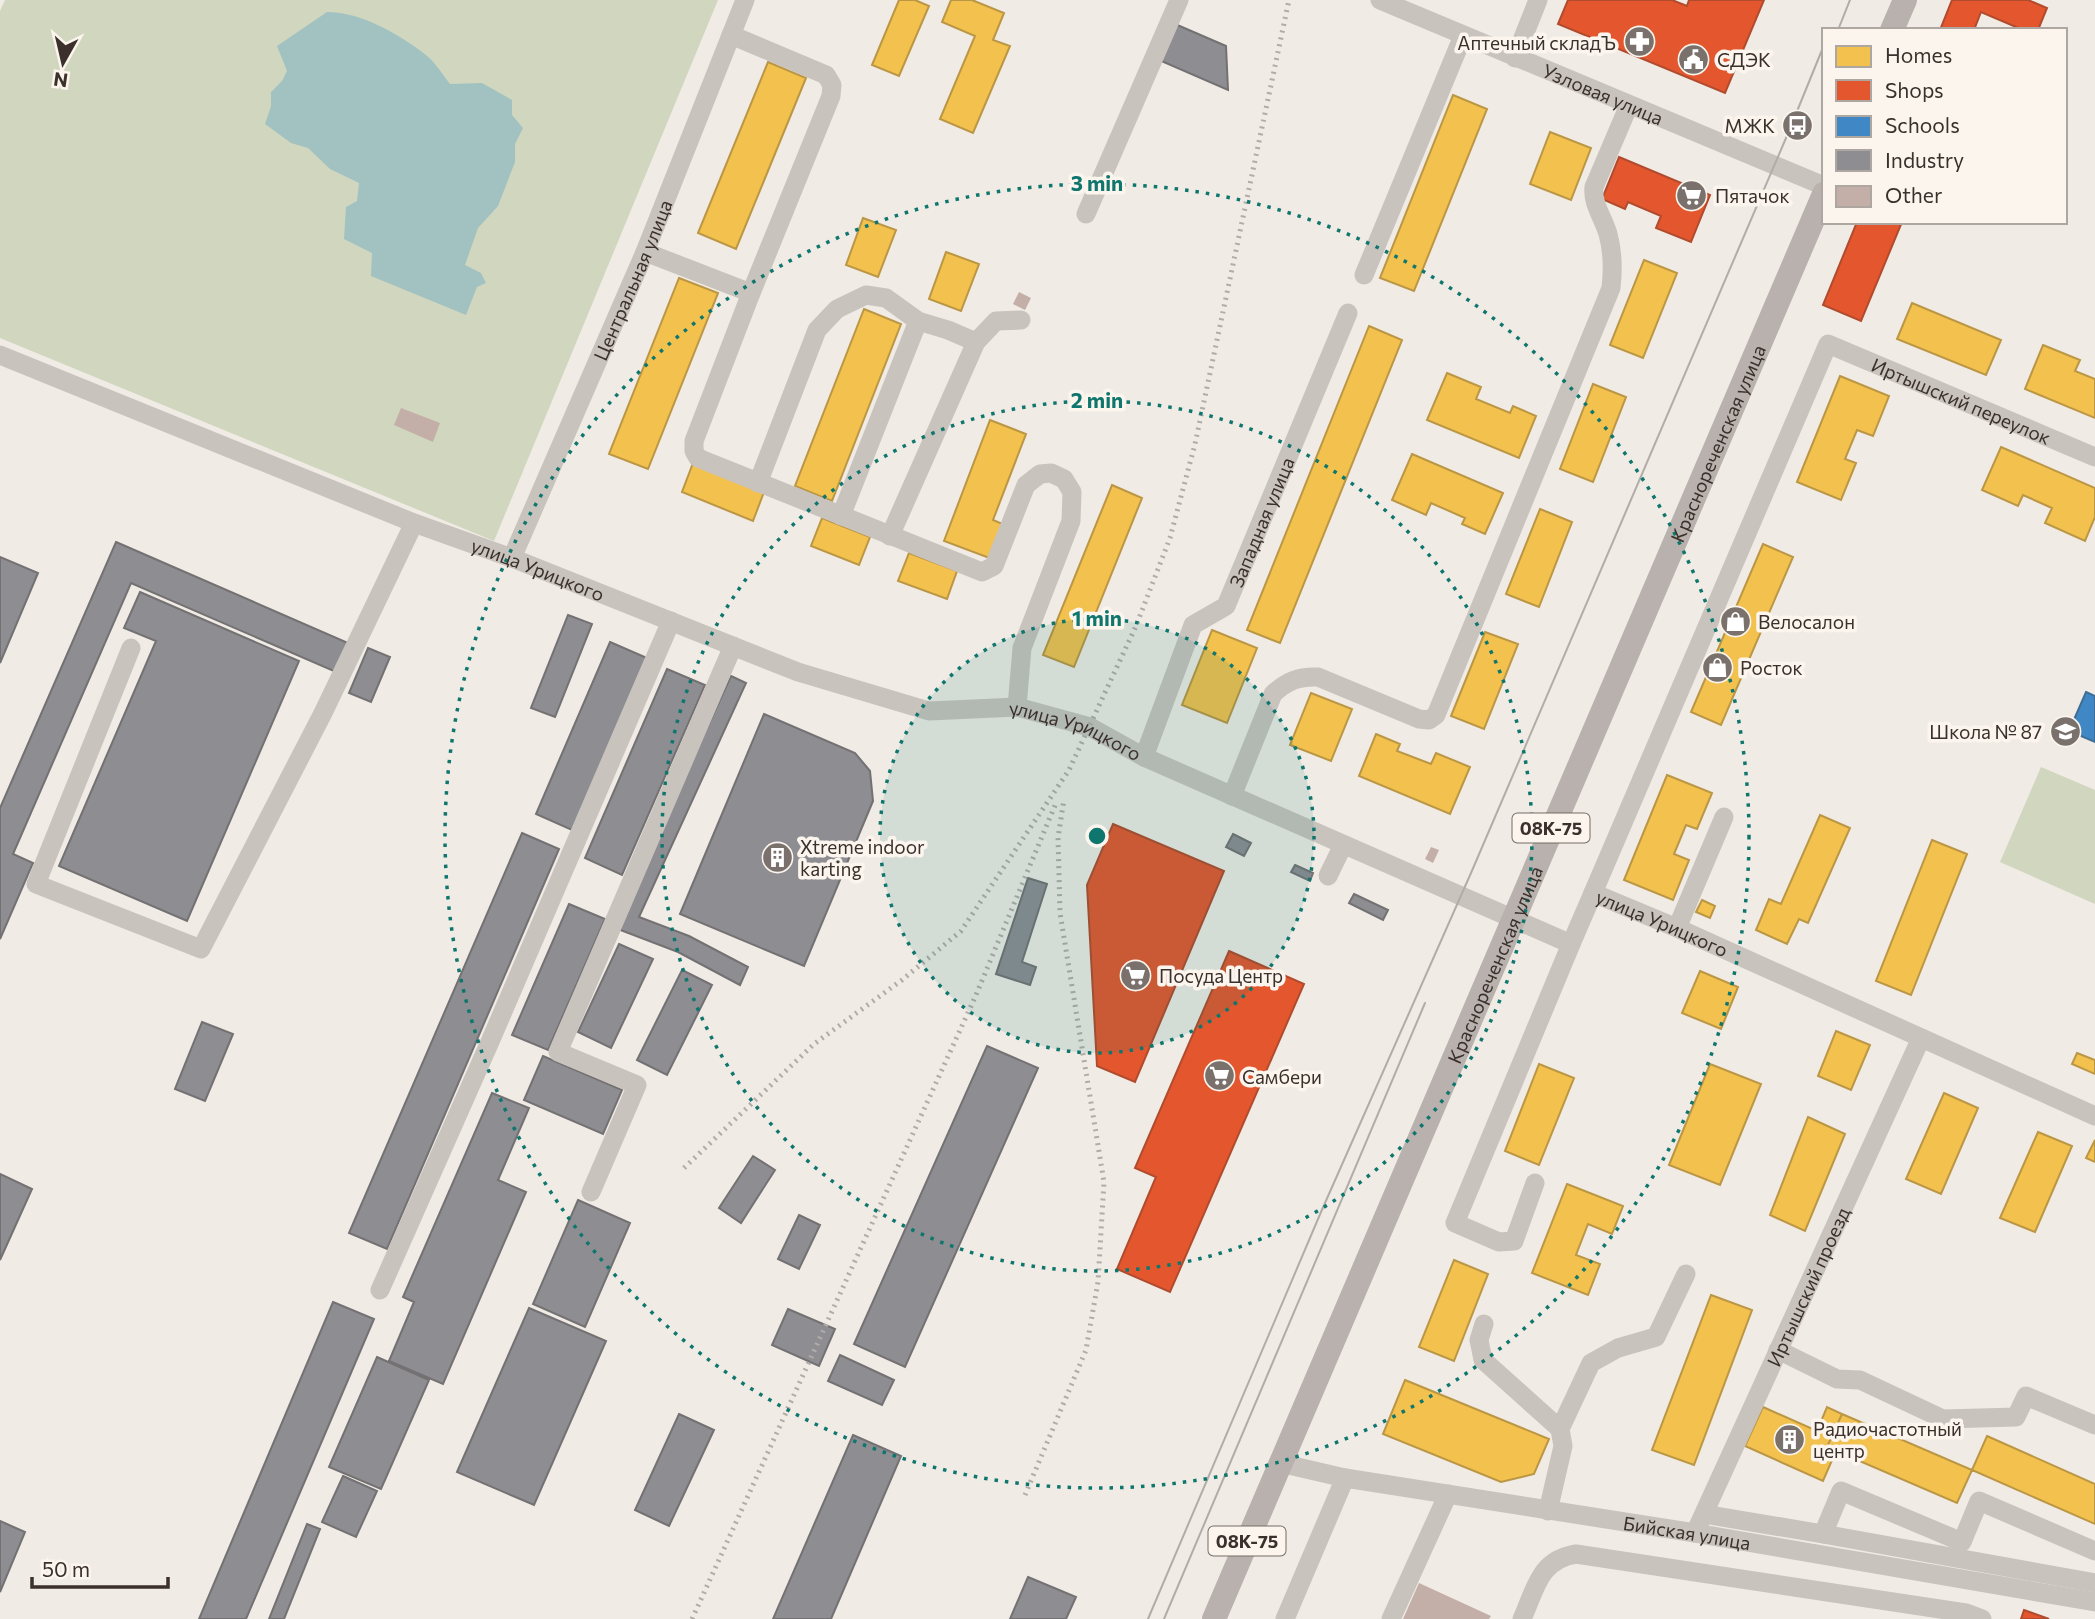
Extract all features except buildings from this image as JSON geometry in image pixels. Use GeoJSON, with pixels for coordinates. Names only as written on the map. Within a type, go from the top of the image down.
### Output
{"type":"FeatureCollection","features":[{"type":"Feature","properties":{"kind":"main road"},"geometry":{"type":"LineString","coordinates":[[1893,28],[1905,0]]}},
{"type":"Feature","properties":{"kind":"main road","name":"Краснореченская улица"},"geometry":{"type":"LineString","coordinates":[[1214,1619],[1822,199]]}},
{"type":"Feature","properties":{"kind":"street","name":"Центральная улица"},"geometry":{"type":"LineString","coordinates":[[512,558],[645,252],[745,0]]}},
{"type":"Feature","properties":{"kind":"street"},"geometry":{"type":"LineString","coordinates":[[1086,215],[1179,0]]}},
{"type":"Feature","properties":{"kind":"street","name":"Узловая улица"},"geometry":{"type":"LineString","coordinates":[[1380,0],[1822,185]]}},
{"type":"Feature","properties":{"kind":"street"},"geometry":{"type":"LineString","coordinates":[[1515,58],[1538,0]]}},
{"type":"Feature","properties":{"kind":"street"},"geometry":{"type":"LineString","coordinates":[[731,35],[826,75],[832,85],[831,96],[694,442],[694,451],[698,458],[982,572],[994,566],[1026,485],[1040,474],[1051,473],[1064,479],[1072,492],[1072,521],[1022,648],[1017,707]]}},
{"type":"Feature","properties":{"kind":"street"},"geometry":{"type":"LineString","coordinates":[[1364,275],[1464,36]]}},
{"type":"Feature","properties":{"kind":"street"},"geometry":{"type":"LineString","coordinates":[[1232,796],[1273,694],[1294,679],[1318,677],[1419,719],[1429,720],[1436,715],[1611,288],[1614,267],[1608,233],[1592,197],[1629,105]]}},
{"type":"Feature","properties":{"kind":"street"},"geometry":{"type":"LineString","coordinates":[[645,252],[751,293]]}},
{"type":"Feature","properties":{"kind":"street"},"geometry":{"type":"LineString","coordinates":[[758,483],[817,330],[837,309],[866,295],[886,298],[918,321],[976,341]]}},
{"type":"Feature","properties":{"kind":"street","name":"Западная улица"},"geometry":{"type":"LineString","coordinates":[[1144,757],[1194,625],[1226,606],[1348,313]]}},
{"type":"Feature","properties":{"kind":"street"},"geometry":{"type":"LineString","coordinates":[[948,330],[996,321],[1021,320]]}},
{"type":"Feature","properties":{"kind":"street"},"geometry":{"type":"LineString","coordinates":[[841,516],[918,321]]}},
{"type":"Feature","properties":{"kind":"street"},"geometry":{"type":"LineString","coordinates":[[890,536],[976,341],[996,321]]}},
{"type":"Feature","properties":{"kind":"street","name":"Иртышский переулок"},"geometry":{"type":"LineString","coordinates":[[1593,893],[1828,344],[2095,457]]}},
{"type":"Feature","properties":{"kind":"street","name":"улица Урицкого"},"geometry":{"type":"LineString","coordinates":[[0,355],[414,523],[512,558],[798,672],[929,711],[1017,707],[1090,727],[1144,757],[1571,944],[1593,893],[1677,928],[2095,1116]]}},
{"type":"Feature","properties":{"kind":"street"},"geometry":{"type":"LineString","coordinates":[[131,648],[36,884],[201,949],[323,713],[414,523]]}},
{"type":"Feature","properties":{"kind":"street"},"geometry":{"type":"LineString","coordinates":[[380,1290],[671,621]]}},
{"type":"Feature","properties":{"kind":"street"},"geometry":{"type":"LineString","coordinates":[[591,1192],[637,1085],[558,1052],[733,646]]}},
{"type":"Feature","properties":{"kind":"street"},"geometry":{"type":"LineString","coordinates":[[1677,928],[1724,817]]}},
{"type":"Feature","properties":{"kind":"street"},"geometry":{"type":"LineString","coordinates":[[1328,876],[1343,845]]}},
{"type":"Feature","properties":{"kind":"street"},"geometry":{"type":"LineString","coordinates":[[1535,1183],[1514,1241],[1499,1242],[1455,1223],[1571,944]]}},
{"type":"Feature","properties":{"kind":"street","name":"Иртышский проезд"},"geometry":{"type":"LineString","coordinates":[[1695,1533],[1921,1038]]}},
{"type":"Feature","properties":{"kind":"street"},"geometry":{"type":"LineString","coordinates":[[1548,1511],[1563,1446],[1560,1429],[1591,1363],[1618,1348],[1656,1337],[1686,1274]]}},
{"type":"Feature","properties":{"kind":"street"},"geometry":{"type":"LineString","coordinates":[[1485,1324],[1479,1340],[1483,1360],[1560,1429]]}},
{"type":"Feature","properties":{"kind":"street"},"geometry":{"type":"LineString","coordinates":[[1778,1350],[1837,1379],[1860,1380],[1943,1419],[2016,1417],[2026,1396],[2095,1425]]}},
{"type":"Feature","properties":{"kind":"street","name":"Бийская улица"},"geometry":{"type":"LineString","coordinates":[[1280,1463],[1345,1478],[1695,1533],[2095,1602]]}},
{"type":"Feature","properties":{"kind":"street"},"geometry":{"type":"LineString","coordinates":[[1285,1619],[1345,1478]]}},
{"type":"Feature","properties":{"kind":"street"},"geometry":{"type":"LineString","coordinates":[[1825,1529],[1840,1491],[1962,1542],[1979,1501],[2095,1551]]}},
{"type":"Feature","properties":{"kind":"street"},"geometry":{"type":"LineString","coordinates":[[1391,1619],[1448,1494]]}},
{"type":"Feature","properties":{"kind":"street"},"geometry":{"type":"LineString","coordinates":[[1704,1514],[1825,1529],[2095,1572]]}},
{"type":"Feature","properties":{"kind":"street"},"geometry":{"type":"LineString","coordinates":[[1825,1529],[2095,1583]]}},
{"type":"Feature","properties":{"kind":"street"},"geometry":{"type":"LineString","coordinates":[[1522,1619],[1544,1571],[1551,1562],[1576,1554],[1966,1613],[1982,1619]]}},
{"type":"Feature","properties":{"kind":"green space"},"geometry":{"type":"Polygon","coordinates":[[[5,0],[718,0],[494,541],[0,338],[0,11],[5,0]]]}},
{"type":"Feature","properties":{"kind":"green space"},"geometry":{"type":"Polygon","coordinates":[[[2041,767],[2095,790],[2095,904],[2000,862],[2041,767]]]}},
{"type":"Feature","properties":{"kind":"water"},"geometry":{"type":"Polygon","coordinates":[[[327,12],[366,20],[392,32],[429,58],[450,84],[482,83],[512,100],[512,115],[523,128],[515,144],[515,162],[498,206],[478,228],[465,265],[481,273],[486,283],[477,287],[466,315],[371,276],[372,253],[344,239],[346,207],[357,201],[359,183],[330,169],[308,148],[291,143],[265,124],[271,106],[271,92],[287,71],[277,46],[327,12]]]}},
{"type":"Feature","properties":{"kind":"tram line"},"geometry":{"type":"LineString","coordinates":[[1839,28],[1850,0]]}},
{"type":"Feature","properties":{"kind":"tram line"},"geometry":{"type":"LineString","coordinates":[[1148,1619],[1321,1212],[1471,873],[1822,50]]}},
{"type":"Feature","properties":{"kind":"tram line"},"geometry":{"type":"LineString","coordinates":[[1164,1619],[1425,1003]]}},
{"type":"Feature","properties":{"kind":"railway"},"geometry":{"type":"LineString","coordinates":[[684,1168],[814,1044],[902,980],[961,931],[1069,770],[1136,626],[1170,538],[1195,444],[1289,0]]}},
{"type":"Feature","properties":{"kind":"railway"},"geometry":{"type":"LineString","coordinates":[[1025,1495],[1086,1350],[1098,1282],[1104,1182],[1060,913],[1058,838],[1064,799]]}},
{"type":"Feature","properties":{"kind":"railway"},"geometry":{"type":"LineString","coordinates":[[692,1619],[976,995],[1056,803]]}},
{"type":"Feature","properties":{"kind":"place","name":"Аптечный складЪ"},"geometry":{"type":"Point","coordinates":[1639,42]}},
{"type":"Feature","properties":{"kind":"place","name":"СДЭК"},"geometry":{"type":"Point","coordinates":[1694,59]}},
{"type":"Feature","properties":{"kind":"place","name":"МЖК"},"geometry":{"type":"Point","coordinates":[1798,125]}},
{"type":"Feature","properties":{"kind":"place","name":"Пятачок"},"geometry":{"type":"Point","coordinates":[1692,195]}},
{"type":"Feature","properties":{"kind":"place","name":"Велосалон"},"geometry":{"type":"Point","coordinates":[1735,621]}},
{"type":"Feature","properties":{"kind":"place","name":"Росток"},"geometry":{"type":"Point","coordinates":[1717,667]}},
{"type":"Feature","properties":{"kind":"place","name":"Школа № 87"},"geometry":{"type":"Point","coordinates":[2065,731]}},
{"type":"Feature","properties":{"kind":"place","name":"Xtreme indoor karting"},"geometry":{"type":"Point","coordinates":[777,857]}},
{"type":"Feature","properties":{"kind":"place","name":"Посуда Центр"},"geometry":{"type":"Point","coordinates":[1136,975]}},
{"type":"Feature","properties":{"kind":"place","name":"Самбери"},"geometry":{"type":"Point","coordinates":[1219,1076]}},
{"type":"Feature","properties":{"kind":"place","name":"Радиочастотный центр"},"geometry":{"type":"Point","coordinates":[1790,1439]}}]}
